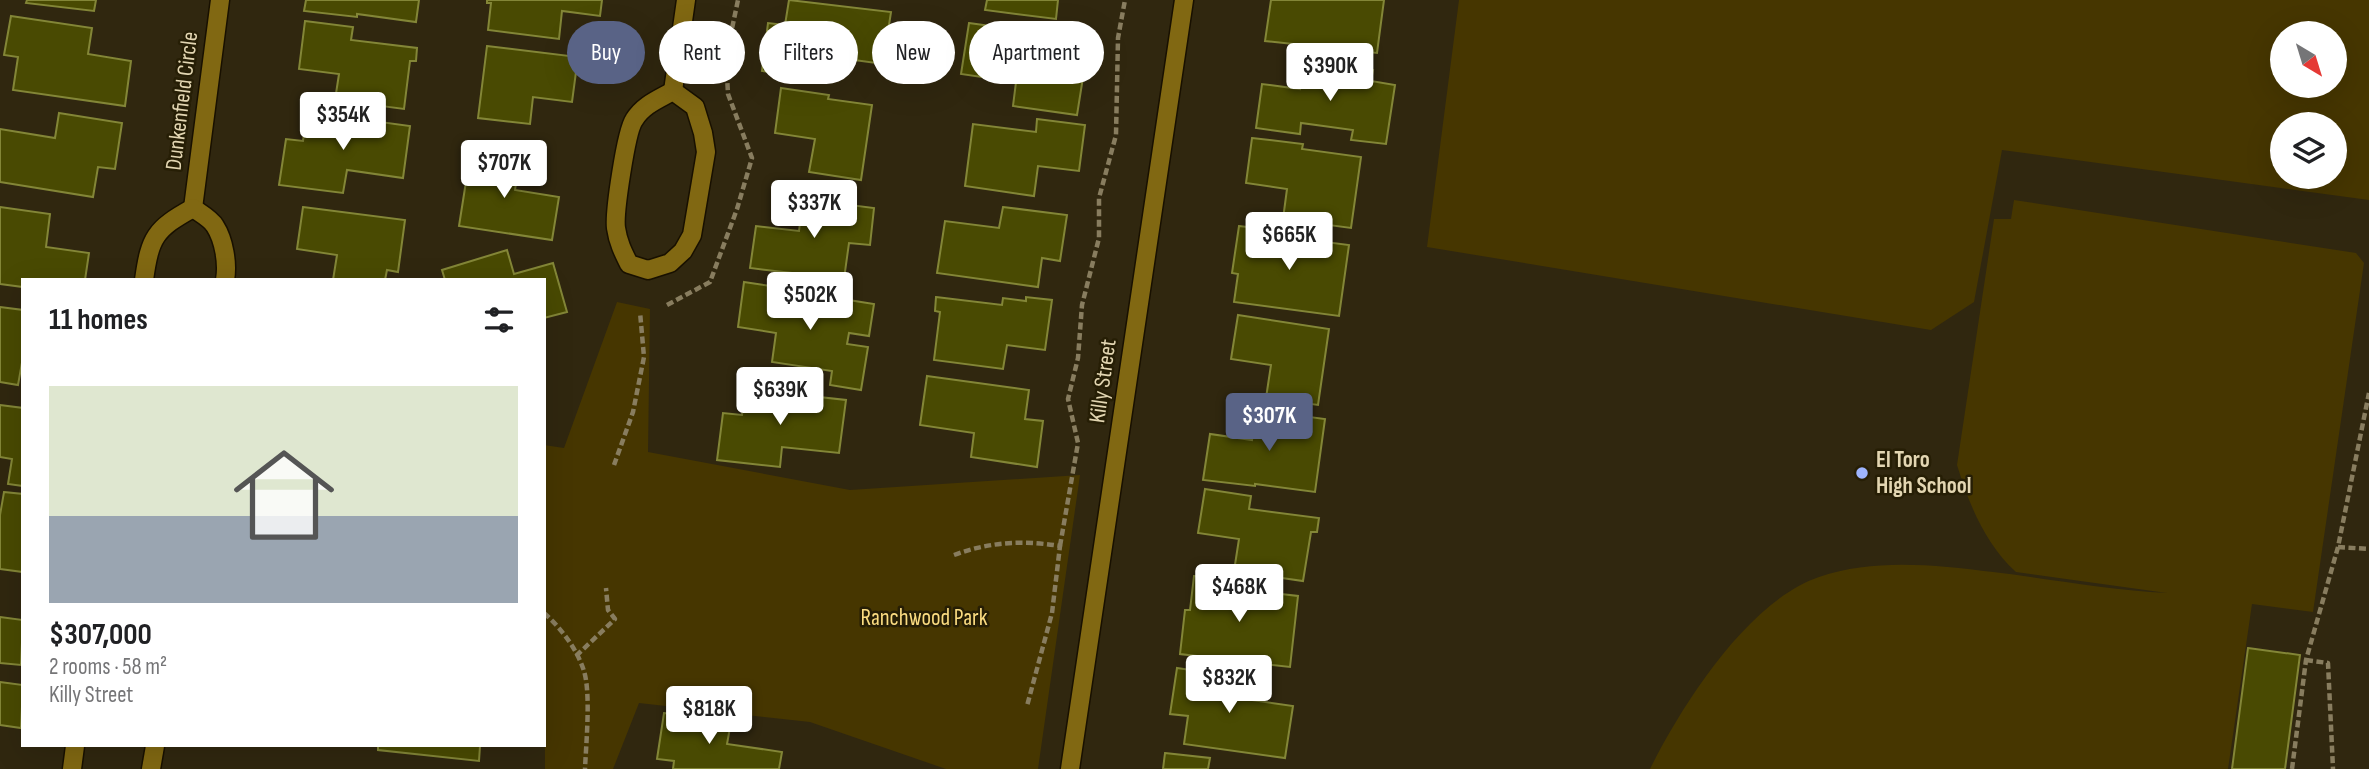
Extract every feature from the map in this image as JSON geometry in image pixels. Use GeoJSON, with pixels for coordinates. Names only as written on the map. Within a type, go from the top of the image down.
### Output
{"type":"FeatureCollection","features":[{"type":"Feature","properties":{"kind":"street","name":"Dunkenfield Circle"},"geometry":{"type":"LineString","coordinates":[[193,208],[220,0]]}},
{"type":"Feature","properties":{"kind":"street"},"geometry":{"type":"LineString","coordinates":[[673,91],[686,0]]}},
{"type":"Feature","properties":{"kind":"street","name":"Killy Street"},"geometry":{"type":"LineString","coordinates":[[1070,769],[1184,0]]}},
{"type":"Feature","properties":{"kind":"street"},"geometry":{"type":"LineString","coordinates":[[673,91],[695,107],[706,152],[692,235],[683,251],[670,263],[648,270],[629,264],[619,247],[615,225],[627,138],[634,120],[649,104],[673,91]]}},
{"type":"Feature","properties":{"kind":"street"},"geometry":{"type":"LineString","coordinates":[[144,278],[147,255],[154,237],[170,221],[193,208],[215,224],[224,251],[225,278]]}},
{"type":"Feature","properties":{"kind":"street"},"geometry":{"type":"LineString","coordinates":[[72,769],[75,747]]}},
{"type":"Feature","properties":{"kind":"street"},"geometry":{"type":"LineString","coordinates":[[151,769],[155,747]]}},
{"type":"Feature","properties":{"kind":"path"},"geometry":{"type":"LineString","coordinates":[[1027,706],[1052,613],[1060,546],[1078,443],[1068,399],[1078,358],[1082,305],[1099,237],[1100,198],[1116,135],[1118,38],[1125,0]]}},
{"type":"Feature","properties":{"kind":"path"},"geometry":{"type":"LineString","coordinates":[[614,465],[633,412],[644,357],[640,312]]}},
{"type":"Feature","properties":{"kind":"path"},"geometry":{"type":"LineString","coordinates":[[2292,769],[2306,660],[2338,547],[2369,393]]}},
{"type":"Feature","properties":{"kind":"path"},"geometry":{"type":"LineString","coordinates":[[954,555],[978,546],[997,544],[1023,542],[1060,546]]}},
{"type":"Feature","properties":{"kind":"path"},"geometry":{"type":"LineString","coordinates":[[2338,547],[2369,549]]}},
{"type":"Feature","properties":{"kind":"path"},"geometry":{"type":"LineString","coordinates":[[576,656],[615,619],[608,610],[606,589]]}},
{"type":"Feature","properties":{"kind":"path"},"geometry":{"type":"LineString","coordinates":[[546,615],[570,642],[584,669],[585,769]]}},
{"type":"Feature","properties":{"kind":"path"},"geometry":{"type":"LineString","coordinates":[[2306,660],[2328,663],[2333,769]]}},
{"type":"Feature","properties":{"kind":"green space"},"geometry":{"type":"Polygon","coordinates":[[[1459,0],[2369,0],[2369,200],[2288,189],[2347,189],[2347,112],[2270,112],[2270,187],[2002,150],[1974,302],[1931,330],[1427,247],[1459,0]]]}},
{"type":"Feature","properties":{"kind":"green space"},"geometry":{"type":"Polygon","coordinates":[[[2014,200],[2356,253],[2364,263],[2313,612],[2252,604],[2228,769],[1650,769],[1699,686],[1743,631],[1767,608],[1793,590],[1819,577],[1862,567],[1927,565],[2167,593],[2016,572],[1995,549],[1979,523],[1967,494],[1957,465],[1994,219],[2011,219],[2014,200]]]}},
{"type":"Feature","properties":{"kind":"green space","name":"Ranchwood Park"},"geometry":{"type":"Polygon","coordinates":[[[617,302],[650,309],[648,452],[850,490],[1080,475],[1038,769],[946,769],[810,722],[639,703],[613,769],[545,769],[546,445],[564,448],[617,302]]]}},
{"type":"Feature","properties":{"kind":"building"},"geometry":{"type":"Polygon","coordinates":[[[27,0],[96,0],[94,11],[26,3],[27,0]]]}},
{"type":"Feature","properties":{"kind":"building"},"geometry":{"type":"Polygon","coordinates":[[[306,0],[419,0],[416,22],[357,14],[357,17],[304,11],[306,0]]]}},
{"type":"Feature","properties":{"kind":"building"},"geometry":{"type":"Polygon","coordinates":[[[487,0],[602,0],[600,16],[562,11],[559,39],[488,30],[491,3],[487,3],[487,0]]]}},
{"type":"Feature","properties":{"kind":"building"},"geometry":{"type":"Polygon","coordinates":[[[789,0],[891,12],[890,21],[872,21],[872,62],[858,61],[858,21],[786,21],[789,0]]]}},
{"type":"Feature","properties":{"kind":"building"},"geometry":{"type":"Polygon","coordinates":[[[987,0],[1058,0],[1056,19],[985,10],[987,0]]]}},
{"type":"Feature","properties":{"kind":"building"},"geometry":{"type":"Polygon","coordinates":[[[1271,0],[1384,0],[1377,53],[1265,41],[1271,0]]]}},
{"type":"Feature","properties":{"kind":"building"},"geometry":{"type":"Polygon","coordinates":[[[11,16],[92,28],[88,54],[131,61],[125,106],[13,90],[18,57],[4,55],[11,16]]]}},
{"type":"Feature","properties":{"kind":"building"},"geometry":{"type":"Polygon","coordinates":[[[305,21],[353,27],[351,40],[417,48],[416,61],[410,61],[404,109],[335,100],[339,74],[299,69],[305,21]]]}},
{"type":"Feature","properties":{"kind":"building"},"geometry":{"type":"Polygon","coordinates":[[[969,23],[969,75],[961,74],[969,23]]]}},
{"type":"Feature","properties":{"kind":"building"},"geometry":{"type":"Polygon","coordinates":[[[487,46],[567,56],[567,84],[574,84],[572,102],[533,97],[530,124],[478,118],[487,46]]]}},
{"type":"Feature","properties":{"kind":"building"},"geometry":{"type":"Polygon","coordinates":[[[1303,60],[1373,70],[1371,81],[1395,85],[1386,144],[1351,140],[1353,130],[1301,123],[1300,134],[1256,128],[1262,84],[1300,89],[1303,60]]]}},
{"type":"Feature","properties":{"kind":"building"},"geometry":{"type":"Polygon","coordinates":[[[1016,84],[1082,84],[1077,115],[1013,106],[1016,84]]]}},
{"type":"Feature","properties":{"kind":"building"},"geometry":{"type":"Polygon","coordinates":[[[781,88],[829,95],[828,99],[872,105],[861,180],[809,172],[815,139],[775,133],[781,88]]]}},
{"type":"Feature","properties":{"kind":"building"},"geometry":{"type":"Polygon","coordinates":[[[307,112],[410,126],[403,178],[347,170],[343,193],[279,185],[286,139],[303,141],[307,112]]]}},
{"type":"Feature","properties":{"kind":"building"},"geometry":{"type":"Polygon","coordinates":[[[59,113],[122,123],[115,169],[98,167],[93,197],[0,182],[0,129],[55,138],[59,113]]]}},
{"type":"Feature","properties":{"kind":"building"},"geometry":{"type":"Polygon","coordinates":[[[1037,119],[1085,125],[1079,171],[1038,166],[1034,196],[965,186],[973,124],[1036,132],[1037,119]]]}},
{"type":"Feature","properties":{"kind":"building"},"geometry":{"type":"Polygon","coordinates":[[[1252,138],[1303,144],[1302,149],[1361,157],[1351,228],[1283,219],[1287,189],[1246,183],[1252,138]]]}},
{"type":"Feature","properties":{"kind":"building"},"geometry":{"type":"Polygon","coordinates":[[[471,150],[520,158],[515,190],[559,197],[552,240],[459,226],[471,150]]]}},
{"type":"Feature","properties":{"kind":"building"},"geometry":{"type":"Polygon","coordinates":[[[803,199],[874,208],[870,245],[849,243],[844,279],[750,268],[756,226],[799,231],[803,199]]]}},
{"type":"Feature","properties":{"kind":"building"},"geometry":{"type":"Polygon","coordinates":[[[0,207],[50,214],[46,247],[89,253],[85,278],[21,278],[21,287],[0,284],[0,207]]]}},
{"type":"Feature","properties":{"kind":"building"},"geometry":{"type":"Polygon","coordinates":[[[303,207],[405,220],[398,272],[387,270],[385,278],[333,278],[337,255],[297,249],[303,207]]]}},
{"type":"Feature","properties":{"kind":"building"},"geometry":{"type":"Polygon","coordinates":[[[1003,207],[1067,215],[1060,261],[1042,258],[1038,287],[937,273],[945,221],[999,228],[1003,207]]]}},
{"type":"Feature","properties":{"kind":"building"},"geometry":{"type":"Polygon","coordinates":[[[1239,226],[1264,229],[1264,234],[1349,245],[1339,316],[1234,302],[1238,274],[1232,273],[1239,226]]]}},
{"type":"Feature","properties":{"kind":"building"},"geometry":{"type":"Polygon","coordinates":[[[507,250],[514,274],[553,263],[567,312],[546,317],[546,278],[444,278],[442,270],[507,250]]]}},
{"type":"Feature","properties":{"kind":"building"},"geometry":{"type":"Polygon","coordinates":[[[744,282],[791,289],[789,302],[840,310],[842,299],[874,304],[869,336],[849,333],[847,344],[868,347],[861,390],[830,385],[832,371],[772,362],[776,333],[738,327],[744,282]]]}},
{"type":"Feature","properties":{"kind":"building"},"geometry":{"type":"Polygon","coordinates":[[[936,297],[1002,305],[1003,298],[1052,300],[1045,350],[1007,345],[1003,369],[934,360],[940,312],[935,311],[936,297]]]}},
{"type":"Feature","properties":{"kind":"building"},"geometry":{"type":"Polygon","coordinates":[[[0,307],[21,310],[21,368],[18,385],[0,382],[0,307]]]}},
{"type":"Feature","properties":{"kind":"building"},"geometry":{"type":"Polygon","coordinates":[[[1238,315],[1329,329],[1318,405],[1266,398],[1271,365],[1231,359],[1238,315]]]}},
{"type":"Feature","properties":{"kind":"building"},"geometry":{"type":"Polygon","coordinates":[[[927,376],[1029,390],[1025,419],[1043,421],[1037,467],[971,457],[974,433],[920,425],[927,376]]]}},
{"type":"Feature","properties":{"kind":"building"},"geometry":{"type":"Polygon","coordinates":[[[745,389],[846,400],[839,453],[782,447],[780,467],[717,460],[723,413],[742,415],[745,389]]]}},
{"type":"Feature","properties":{"kind":"building"},"geometry":{"type":"Polygon","coordinates":[[[0,405],[21,408],[21,486],[8,484],[12,459],[0,457],[0,405]]]}},
{"type":"Feature","properties":{"kind":"building"},"geometry":{"type":"Polygon","coordinates":[[[1256,410],[1325,419],[1315,492],[1203,480],[1210,434],[1252,440],[1256,410]]]}},
{"type":"Feature","properties":{"kind":"building"},"geometry":{"type":"Polygon","coordinates":[[[1205,489],[1251,496],[1249,509],[1319,518],[1317,532],[1311,532],[1303,581],[1234,571],[1239,539],[1198,533],[1205,489]]]}},
{"type":"Feature","properties":{"kind":"building"},"geometry":{"type":"Polygon","coordinates":[[[4,492],[21,494],[21,572],[0,569],[0,515],[4,492]]]}},
{"type":"Feature","properties":{"kind":"building"},"geometry":{"type":"Polygon","coordinates":[[[1194,576],[1238,581],[1237,589],[1298,596],[1290,667],[1180,654],[1185,610],[1190,610],[1194,576]]]}},
{"type":"Feature","properties":{"kind":"building"},"geometry":{"type":"Polygon","coordinates":[[[0,617],[21,620],[21,665],[0,663],[0,617]]]}},
{"type":"Feature","properties":{"kind":"building"},"geometry":{"type":"Polygon","coordinates":[[[2248,648],[2300,655],[2285,769],[2232,769],[2248,648]]]}},
{"type":"Feature","properties":{"kind":"building"},"geometry":{"type":"Polygon","coordinates":[[[1177,668],[1241,677],[1238,698],[1293,706],[1285,758],[1184,744],[1188,716],[1170,714],[1177,668]]]}},
{"type":"Feature","properties":{"kind":"building"},"geometry":{"type":"Polygon","coordinates":[[[0,682],[21,685],[21,728],[0,725],[0,682]]]}},
{"type":"Feature","properties":{"kind":"building"},"geometry":{"type":"Polygon","coordinates":[[[664,713],[731,722],[727,744],[782,752],[779,769],[673,769],[674,761],[657,759],[664,713]]]}},
{"type":"Feature","properties":{"kind":"building"},"geometry":{"type":"Polygon","coordinates":[[[378,747],[480,747],[479,761],[378,750],[378,747]]]}},
{"type":"Feature","properties":{"kind":"building"},"geometry":{"type":"Polygon","coordinates":[[[1165,753],[1210,758],[1208,769],[1163,769],[1165,753]]]}},
{"type":"Feature","properties":{"kind":"place","name":"El Toro High School"},"geometry":{"type":"Point","coordinates":[1862,473]}}]}
